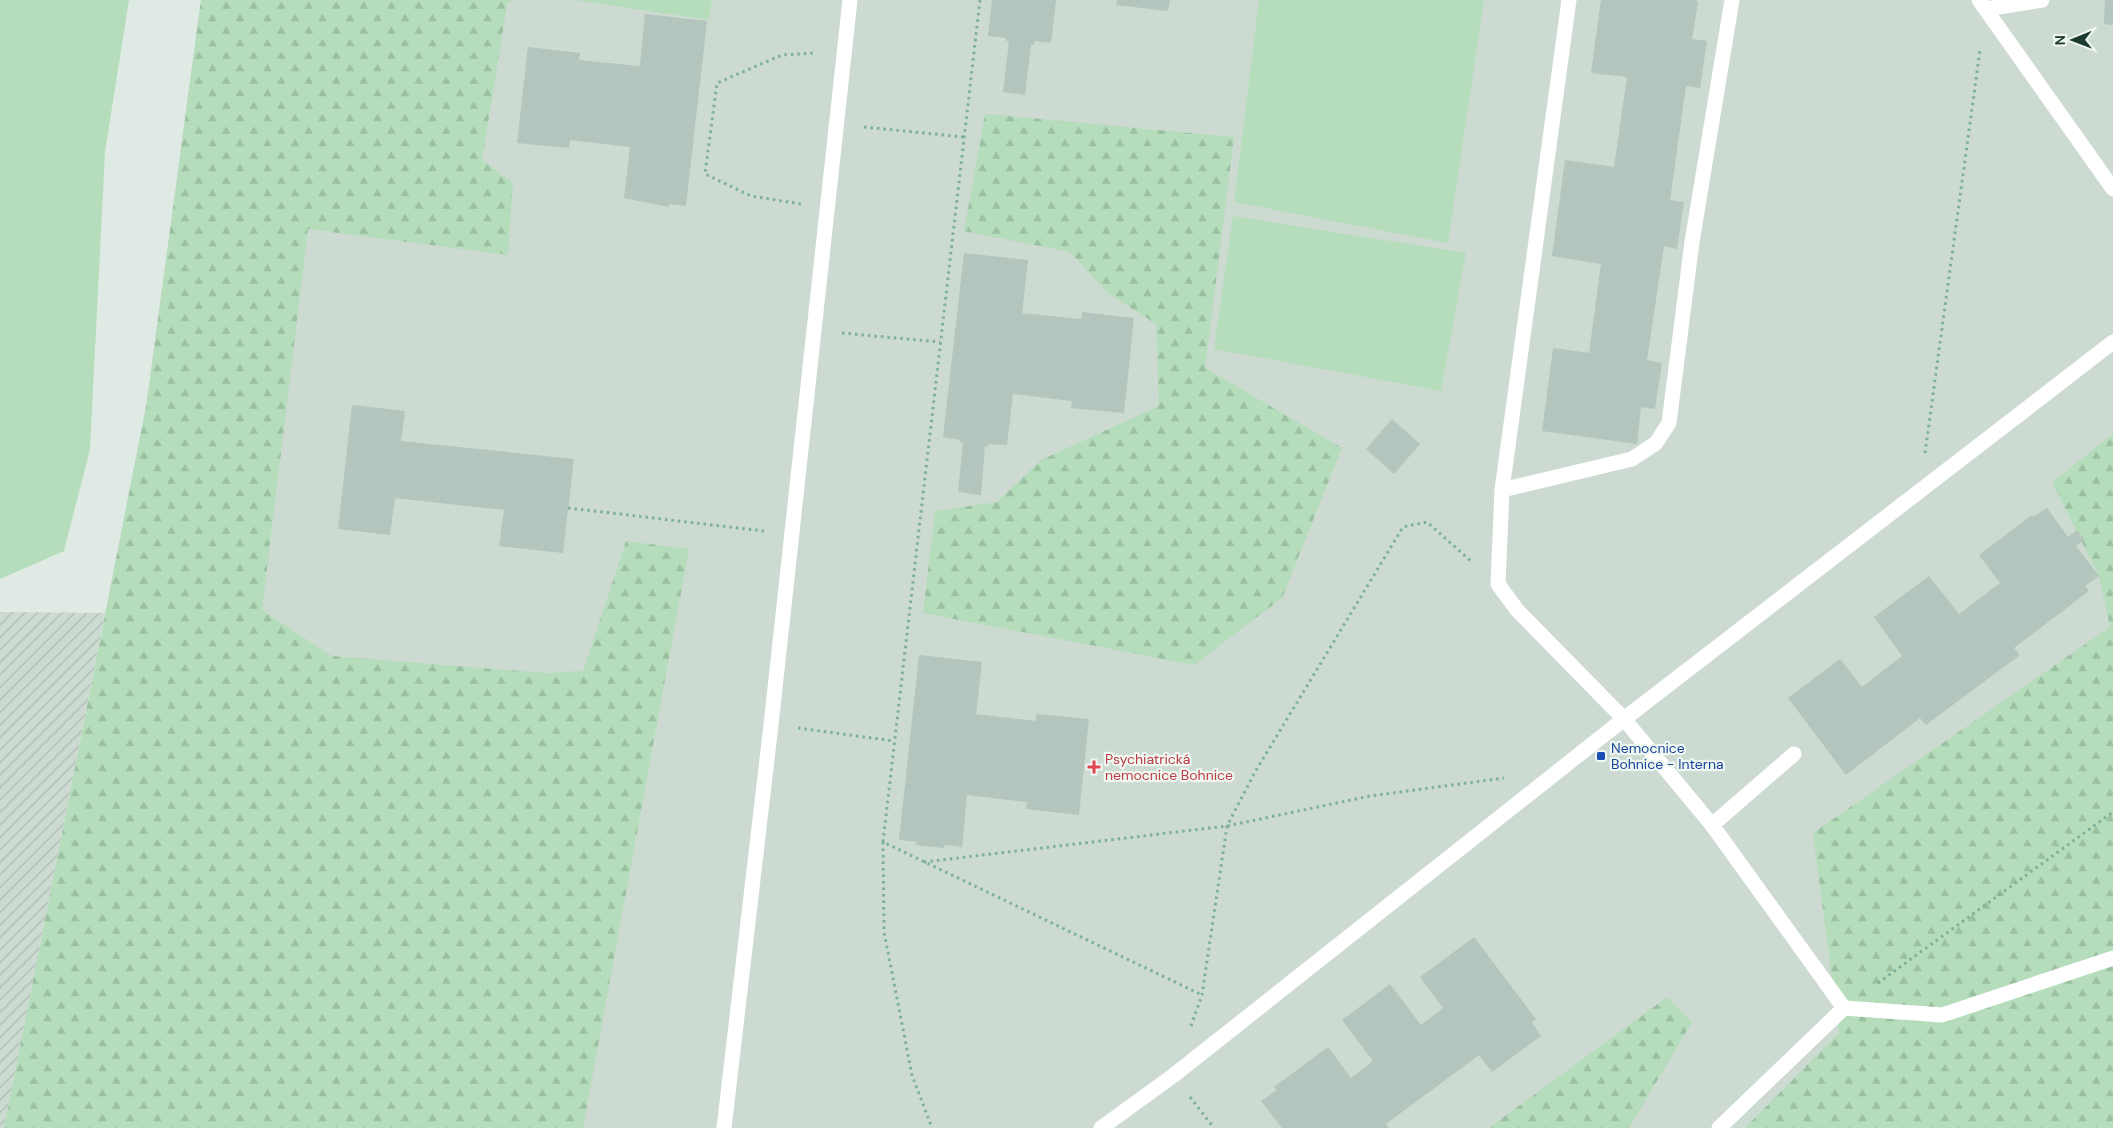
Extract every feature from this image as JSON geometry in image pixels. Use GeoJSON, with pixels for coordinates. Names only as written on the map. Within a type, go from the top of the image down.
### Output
{"type":"FeatureCollection","features":[{"type":"Feature","properties":{"kind":"lane"},"geometry":{"type":"LineString","coordinates":[[724,1128],[771,725],[850,0]]}},
{"type":"Feature","properties":{"kind":"lane"},"geometry":{"type":"LineString","coordinates":[[1569,0],[1502,490],[1498,584],[1517,610],[1624,719],[1712,825],[1844,1008]]}},
{"type":"Feature","properties":{"kind":"lane"},"geometry":{"type":"LineString","coordinates":[[1502,490],[1632,459],[1656,442],[1669,423],[1692,242],[1732,0]]}},
{"type":"Feature","properties":{"kind":"lane"},"geometry":{"type":"LineString","coordinates":[[1983,4],[2042,0]]}},
{"type":"Feature","properties":{"kind":"lane"},"geometry":{"type":"LineString","coordinates":[[1983,4],[2113,189]]}},
{"type":"Feature","properties":{"kind":"lane"},"geometry":{"type":"LineString","coordinates":[[1101,1128],[1174,1075],[1624,719],[1920,493],[2113,342]]}},
{"type":"Feature","properties":{"kind":"lane"},"geometry":{"type":"LineString","coordinates":[[1712,825],[1794,754]]}},
{"type":"Feature","properties":{"kind":"lane"},"geometry":{"type":"LineString","coordinates":[[1719,1128],[1844,1008],[1942,1015],[2113,958]]}},
{"type":"Feature","properties":{"kind":"path"},"geometry":{"type":"LineString","coordinates":[[932,1128],[912,1075],[884,932],[883,842],[980,0]]}},
{"type":"Feature","properties":{"kind":"path"},"geometry":{"type":"LineString","coordinates":[[1920,493],[1983,4]]}},
{"type":"Feature","properties":{"kind":"path"},"geometry":{"type":"LineString","coordinates":[[804,195],[802,204],[751,196],[705,174],[717,83],[782,55],[819,53],[818,62]]}},
{"type":"Feature","properties":{"kind":"path"},"geometry":{"type":"LineString","coordinates":[[836,125],[964,137]]}},
{"type":"Feature","properties":{"kind":"path"},"geometry":{"type":"LineString","coordinates":[[814,330],[940,342]]}},
{"type":"Feature","properties":{"kind":"path"},"geometry":{"type":"LineString","coordinates":[[568,508],[766,531]]}},
{"type":"Feature","properties":{"kind":"path"},"geometry":{"type":"LineString","coordinates":[[1189,1030],[1202,995],[1227,826],[1255,772],[1403,527],[1426,522],[1498,584]]}},
{"type":"Feature","properties":{"kind":"path"},"geometry":{"type":"LineString","coordinates":[[771,725],[894,740]]}},
{"type":"Feature","properties":{"kind":"path"},"geometry":{"type":"LineString","coordinates":[[923,862],[1227,826],[1370,796],[1511,777]]}},
{"type":"Feature","properties":{"kind":"path"},"geometry":{"type":"LineString","coordinates":[[1844,1008],[2113,812]]}},
{"type":"Feature","properties":{"kind":"path"},"geometry":{"type":"LineString","coordinates":[[883,842],[1202,995]]}},
{"type":"Feature","properties":{"kind":"path"},"geometry":{"type":"LineString","coordinates":[[1174,1075],[1214,1128]]}},
{"type":"Feature","properties":{"kind":"shaded area","name":"Psychiatrická nemocnice Bohnice"},"geometry":{"type":"Polygon","coordinates":[[[201,0],[2113,0],[2113,1128],[4,1128],[146,406],[201,0]]]}},
{"type":"Feature","properties":{"kind":"shaded area"},"geometry":{"type":"Polygon","coordinates":[[[0,612],[105,613],[4,1128],[0,1128],[0,612]]]}},
{"type":"Feature","properties":{"kind":"green space"},"geometry":{"type":"Polygon","coordinates":[[[0,0],[129,0],[105,152],[90,449],[64,551],[0,579],[0,0]]]}},
{"type":"Feature","properties":{"kind":"green space"},"geometry":{"type":"Polygon","coordinates":[[[201,0],[512,0],[507,5],[482,160],[513,183],[508,255],[308,229],[262,610],[332,656],[546,673],[583,671],[626,541],[689,549],[583,1128],[4,1128],[147,402],[201,0]]]}},
{"type":"Feature","properties":{"kind":"green space"},"geometry":{"type":"Polygon","coordinates":[[[575,0],[712,0],[709,20],[575,0]]]}},
{"type":"Feature","properties":{"kind":"green space"},"geometry":{"type":"Polygon","coordinates":[[[1259,0],[1484,0],[1448,243],[1234,202],[1259,0]]]}},
{"type":"Feature","properties":{"kind":"green space"},"geometry":{"type":"Polygon","coordinates":[[[985,114],[1234,137],[1205,368],[1342,448],[1282,598],[1194,665],[923,613],[935,511],[997,502],[1041,460],[1159,406],[1156,324],[1109,294],[1070,252],[964,231],[985,114]]]}},
{"type":"Feature","properties":{"kind":"green space"},"geometry":{"type":"Polygon","coordinates":[[[1233,216],[1466,253],[1441,391],[1214,349],[1233,216]]]}},
{"type":"Feature","properties":{"kind":"green space"},"geometry":{"type":"Polygon","coordinates":[[[2113,434],[2113,1128],[1745,1128],[1839,1033],[1813,833],[2110,627],[2099,576],[2052,482],[2113,434]]]}},
{"type":"Feature","properties":{"kind":"green space"},"geometry":{"type":"Polygon","coordinates":[[[1667,997],[1692,1022],[1629,1128],[1489,1128],[1667,997]]]}},
{"type":"Feature","properties":{"kind":"building"},"geometry":{"type":"Polygon","coordinates":[[[992,0],[1056,0],[1051,43],[1034,41],[1034,45],[1031,44],[1025,95],[1003,92],[1009,41],[1006,41],[1006,38],[988,36],[992,0]]]}},
{"type":"Feature","properties":{"kind":"building"},"geometry":{"type":"Polygon","coordinates":[[[1117,0],[1170,0],[1168,11],[1116,5],[1117,0]]]}},
{"type":"Feature","properties":{"kind":"building"},"geometry":{"type":"Polygon","coordinates":[[[1601,0],[1696,0],[1698,3],[1692,39],[1707,41],[1700,88],[1686,86],[1670,200],[1684,202],[1677,249],[1664,246],[1647,360],[1662,363],[1655,409],[1641,407],[1637,444],[1542,431],[1553,348],[1589,353],[1601,264],[1552,256],[1565,160],[1614,167],[1627,77],[1591,73],[1601,0]]]}},
{"type":"Feature","properties":{"kind":"building"},"geometry":{"type":"Polygon","coordinates":[[[2105,0],[2113,0],[2113,25],[2104,24],[2105,0]]]}},
{"type":"Feature","properties":{"kind":"building"},"geometry":{"type":"Polygon","coordinates":[[[645,14],[707,21],[686,206],[669,204],[669,207],[624,198],[630,147],[570,140],[569,148],[517,143],[528,47],[580,53],[579,60],[640,66],[645,14]]]}},
{"type":"Feature","properties":{"kind":"building"},"geometry":{"type":"Polygon","coordinates":[[[964,253],[1028,260],[1022,313],[1081,319],[1082,312],[1134,318],[1124,413],[1071,408],[1072,401],[1013,394],[1007,445],[988,444],[988,447],[985,446],[981,495],[958,492],[963,443],[960,443],[961,440],[943,437],[964,253]]]}},
{"type":"Feature","properties":{"kind":"building"},"geometry":{"type":"Polygon","coordinates":[[[352,405],[405,411],[401,441],[574,459],[563,553],[499,546],[504,510],[395,498],[390,535],[338,529],[352,405]]]}},
{"type":"Feature","properties":{"kind":"building"},"geometry":{"type":"Polygon","coordinates":[[[1392,419],[1420,444],[1394,474],[1366,449],[1392,419]]]}},
{"type":"Feature","properties":{"kind":"building"},"geometry":{"type":"Polygon","coordinates":[[[2047,508],[2068,537],[2077,530],[2085,540],[2076,546],[2099,576],[2085,586],[2089,591],[2014,648],[2020,655],[1926,725],[1920,718],[1846,775],[1788,698],[1840,659],[1862,687],[1902,656],[1874,617],[1929,576],[1959,614],[2000,583],[1979,555],[2032,515],[2033,517],[2047,508]]]}},
{"type":"Feature","properties":{"kind":"building"},"geometry":{"type":"Polygon","coordinates":[[[919,655],[982,662],[976,714],[1036,721],[1036,714],[1089,719],[1079,815],[1026,809],[1027,802],[967,795],[962,847],[944,845],[944,848],[916,845],[917,842],[899,840],[919,655]]]}},
{"type":"Feature","properties":{"kind":"building"},"geometry":{"type":"Polygon","coordinates":[[[1474,937],[1536,1019],[1532,1022],[1541,1036],[1492,1072],[1479,1055],[1386,1124],[1389,1128],[1282,1128],[1261,1101],[1277,1090],[1274,1087],[1328,1047],[1351,1078],[1373,1061],[1342,1020],[1390,984],[1421,1025],[1443,1008],[1420,977],[1474,937]]]}},
{"type":"Feature","properties":{"kind":"place","name":"Nemocnice Bohnice - Interna"},"geometry":{"type":"Point","coordinates":[1601,756]}},
{"type":"Feature","properties":{"kind":"place","name":"Psychiatrická nemocnice Bohnice"},"geometry":{"type":"Point","coordinates":[1094,767]}}]}
